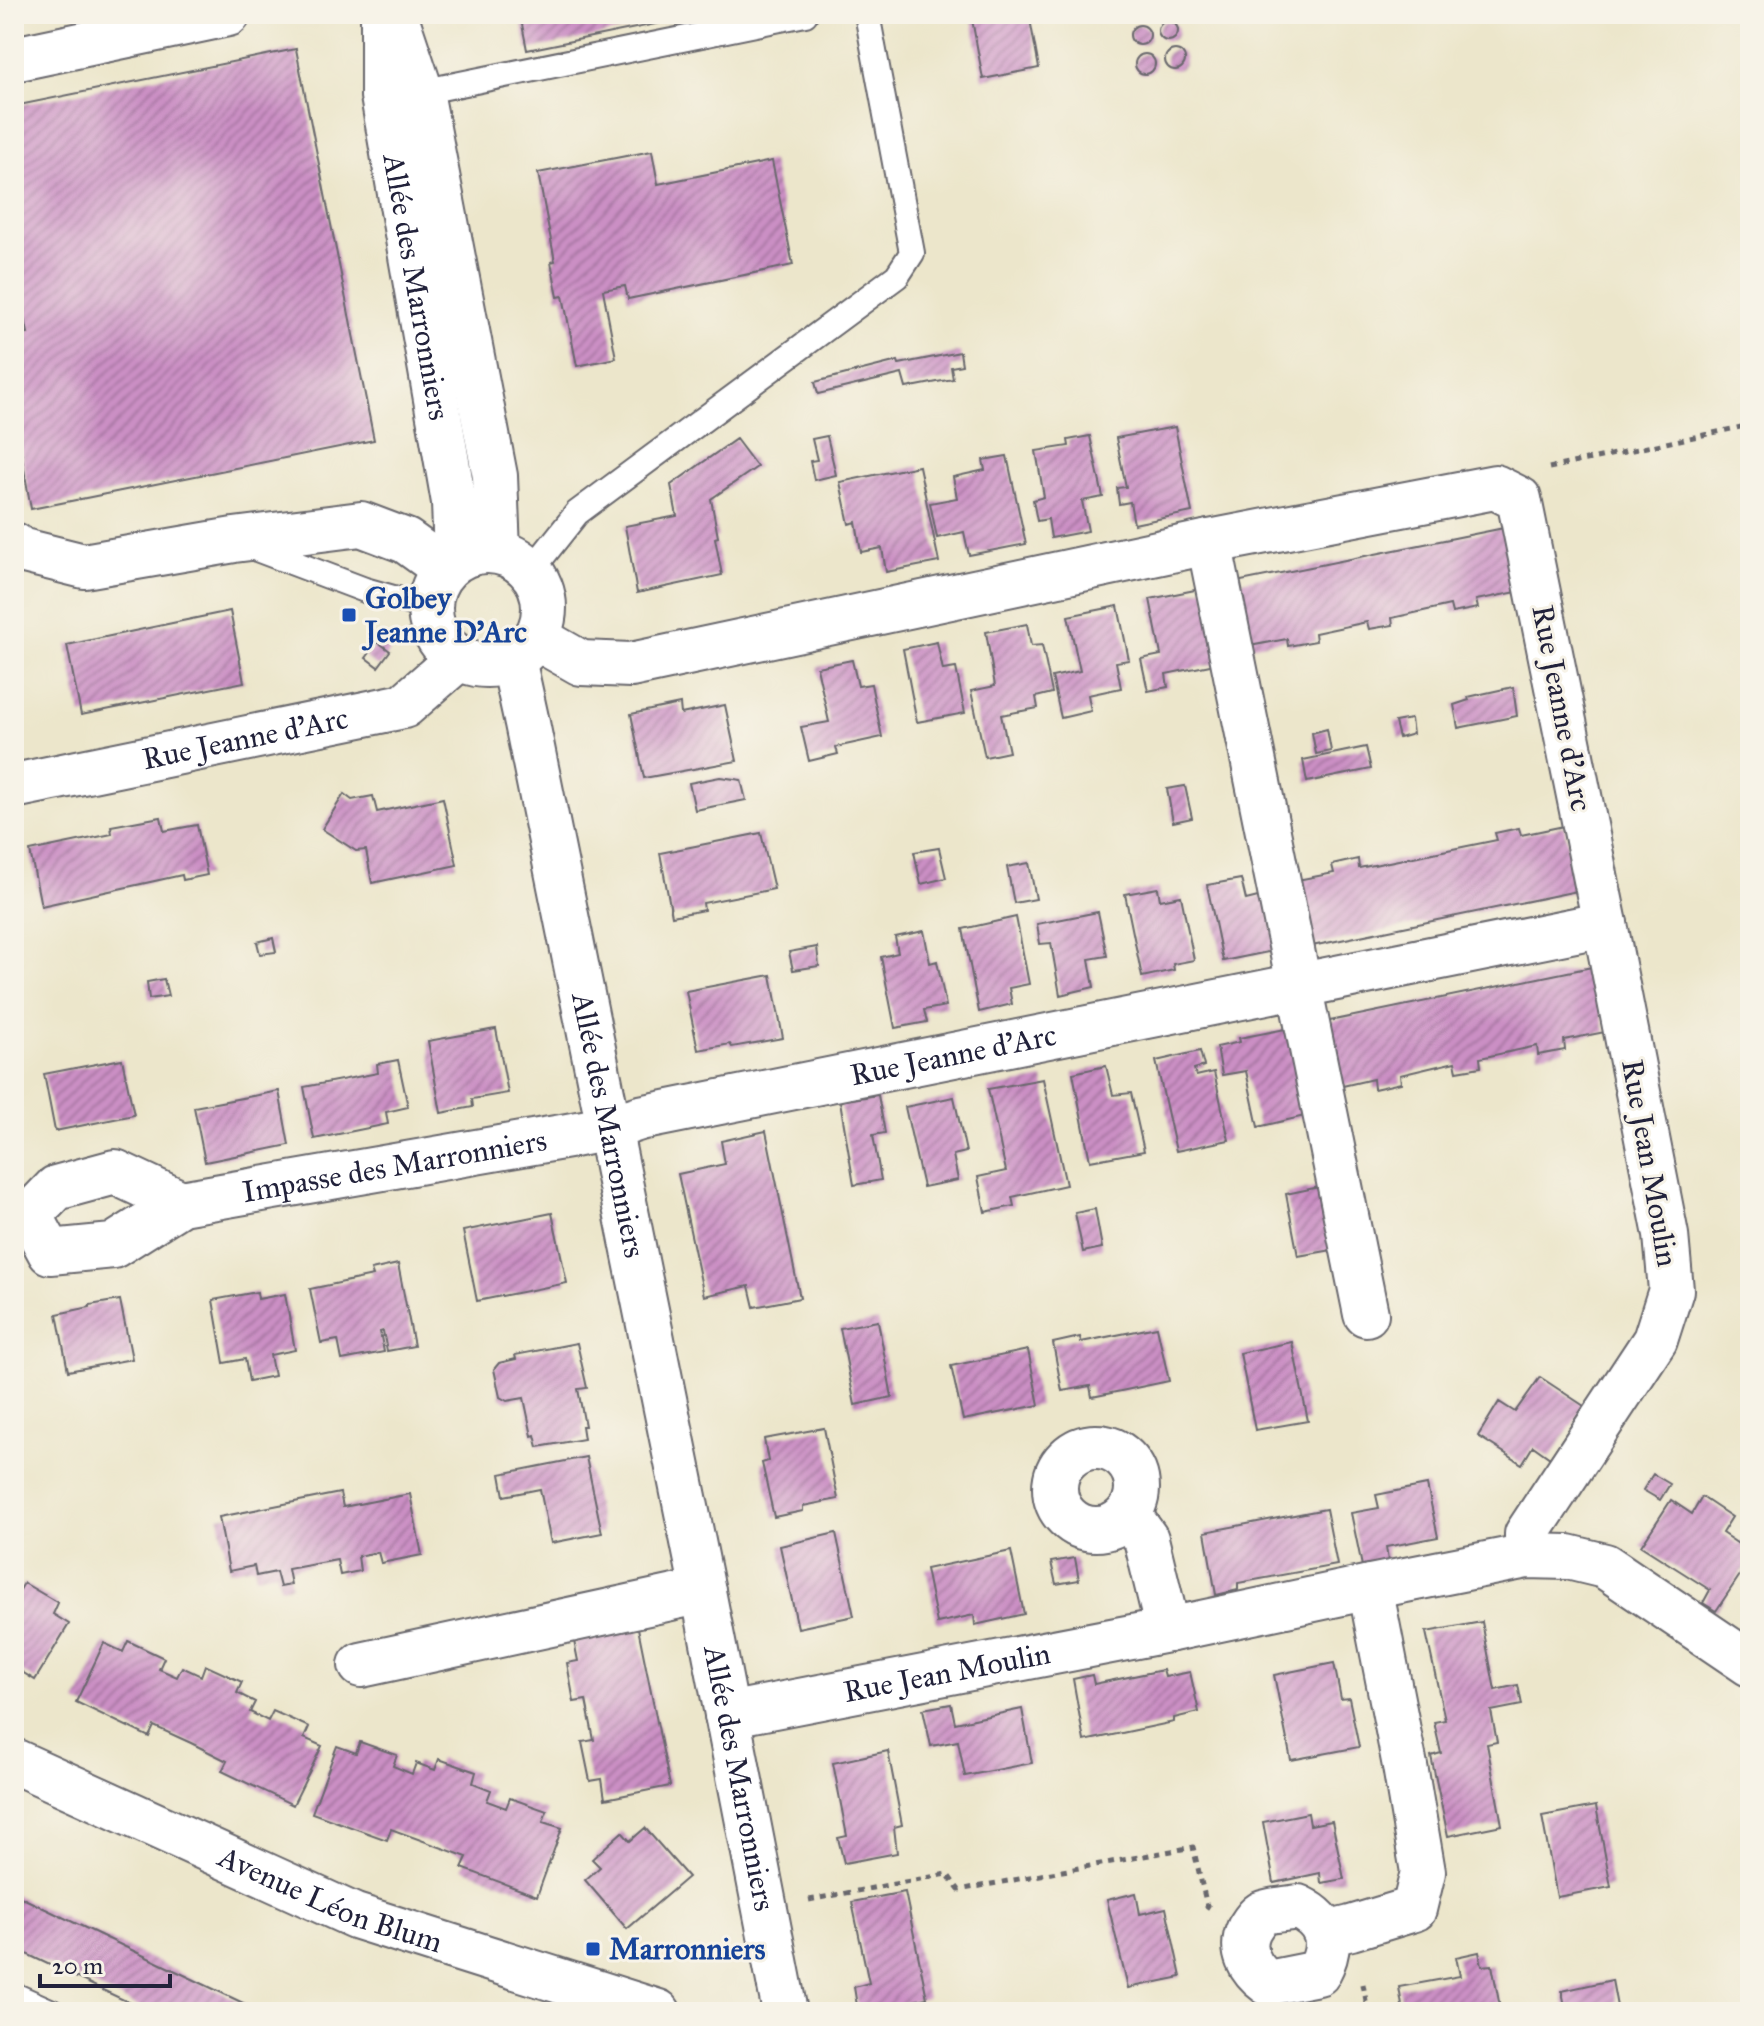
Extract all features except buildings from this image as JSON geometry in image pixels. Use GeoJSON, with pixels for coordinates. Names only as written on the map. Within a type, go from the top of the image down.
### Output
{"type":"FeatureCollection","features":[{"type":"Feature","properties":{"kind":"street"},"geometry":{"type":"LineString","coordinates":[[14,59],[228,14]]}},
{"type":"Feature","properties":{"kind":"street","name":"Allée des Marronniers"},"geometry":{"type":"LineString","coordinates":[[383,14],[383,96],[454,502],[444,579]]}},
{"type":"Feature","properties":{"kind":"street","name":"Allée des Marronniers"},"geometry":{"type":"LineString","coordinates":[[395,14],[421,92],[495,476],[515,561]]}},
{"type":"Feature","properties":{"kind":"street"},"geometry":{"type":"LineString","coordinates":[[525,648],[581,663],[631,665],[1209,542],[1495,487],[1519,499]]}},
{"type":"Feature","properties":{"kind":"street","name":"Rue Jeanne d'Arc"},"geometry":{"type":"LineString","coordinates":[[609,1128],[640,1118],[1605,924],[1519,499]]}},
{"type":"Feature","properties":{"kind":"street"},"geometry":{"type":"LineString","coordinates":[[14,545],[20,550],[84,566],[234,540],[361,524],[406,541],[444,579]]}},
{"type":"Feature","properties":{"kind":"street"},"geometry":{"type":"LineString","coordinates":[[1209,542],[1366,1314]]}},
{"type":"Feature","properties":{"kind":"street"},"geometry":{"type":"LineString","coordinates":[[488,550],[515,561],[538,580],[544,599],[544,618],[525,648],[506,663],[486,666],[466,662],[449,652],[436,636],[430,617],[444,579],[468,553],[488,550]]}},
{"type":"Feature","properties":{"kind":"street","name":"Allée des Marronniers"},"geometry":{"type":"LineString","coordinates":[[525,648],[531,738],[785,2012]]}},
{"type":"Feature","properties":{"kind":"street","name":"Rue Jeanne d'Arc"},"geometry":{"type":"LineString","coordinates":[[14,786],[404,706],[459,658]]}},
{"type":"Feature","properties":{"kind":"street","name":"Rue Jean Moulin"},"geometry":{"type":"LineString","coordinates":[[1527,1556],[1527,1534],[1655,1340],[1671,1290],[1666,1235],[1605,924]]}},
{"type":"Feature","properties":{"kind":"street","name":"Impasse des Marronniers"},"geometry":{"type":"LineString","coordinates":[[181,1203],[609,1128]]}},
{"type":"Feature","properties":{"kind":"street"},"geometry":{"type":"LineString","coordinates":[[1128,1514],[1146,1539],[1168,1630]]}},
{"type":"Feature","properties":{"kind":"street","name":"Rue Jean Moulin"},"geometry":{"type":"LineString","coordinates":[[727,1715],[1168,1630],[1527,1556],[1568,1557],[1605,1566],[1750,1664]]}},
{"type":"Feature","properties":{"kind":"street"},"geometry":{"type":"LineString","coordinates":[[1246,1937],[1245,1951],[1249,1964],[1268,1983],[1318,1973],[1328,1948],[1326,1934],[1414,1909],[1423,1872],[1370,1587]]}},
{"type":"Feature","properties":{"kind":"street"},"geometry":{"type":"LineString","coordinates":[[361,1665],[703,1591]]}},
{"type":"Feature","properties":{"kind":"street","name":"Avenue Léon Blum"},"geometry":{"type":"LineString","coordinates":[[14,1761],[355,1916],[658,2012]]}},
{"type":"Feature","properties":{"kind":"lane"},"geometry":{"type":"LineString","coordinates":[[421,92],[805,14]]}},
{"type":"Feature","properties":{"kind":"lane"},"geometry":{"type":"LineString","coordinates":[[515,561],[897,276],[912,253],[867,14]]}},
{"type":"Feature","properties":{"kind":"lane"},"geometry":{"type":"LineString","coordinates":[[234,540],[365,590],[444,579]]}},
{"type":"Feature","properties":{"kind":"lane"},"geometry":{"type":"LineString","coordinates":[[14,1995],[52,2012]]}},
{"type":"Feature","properties":{"kind":"path"},"geometry":{"type":"LineString","coordinates":[[1519,499],[1537,471],[1750,425]]}},
{"type":"Feature","properties":{"kind":"path"},"geometry":{"type":"LineString","coordinates":[[765,1909],[947,1874],[959,1890],[1193,1847],[1207,1906],[1246,1937]]}},
{"type":"Feature","properties":{"kind":"place","name":"Golbey Jeanne D'Arc"},"geometry":{"type":"Point","coordinates":[349,615]}},
{"type":"Feature","properties":{"kind":"place","name":"Marronniers"},"geometry":{"type":"Point","coordinates":[593,1949]}}]}
